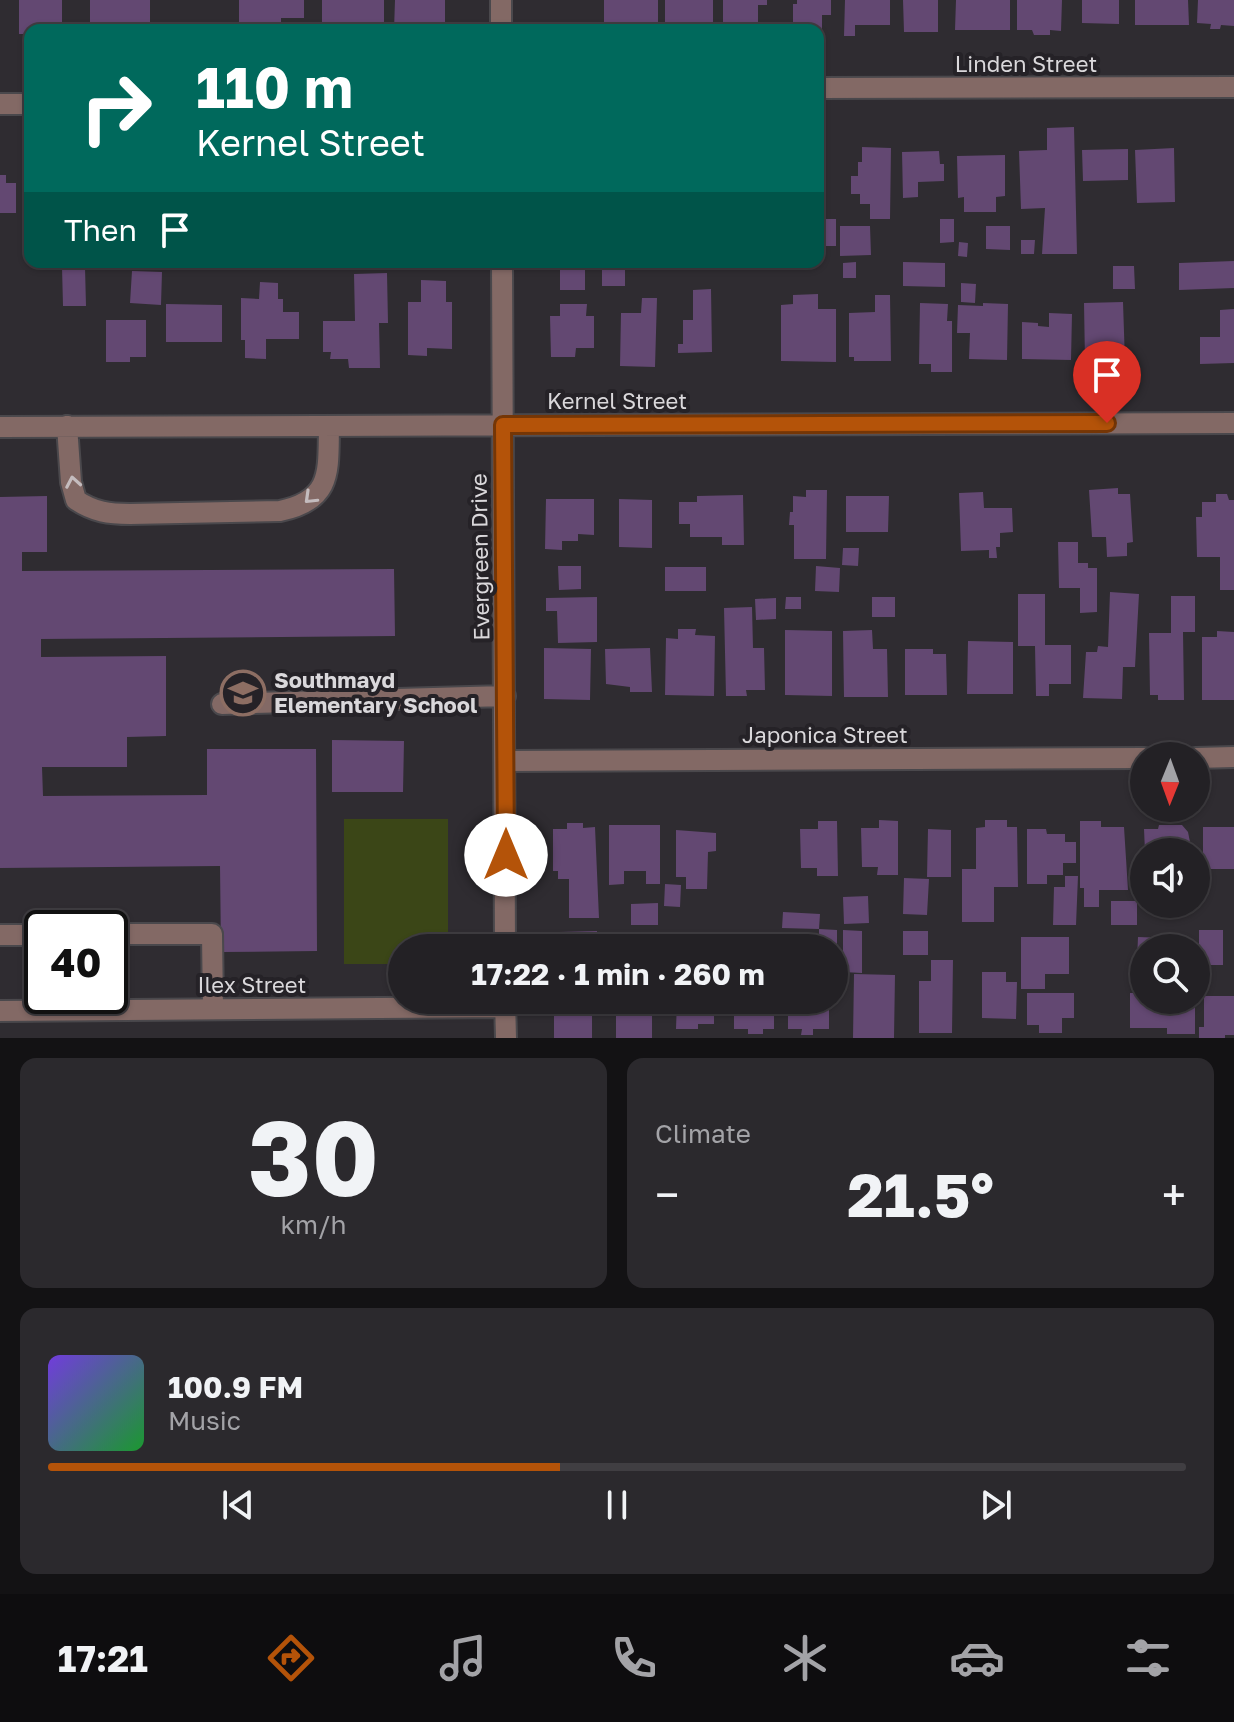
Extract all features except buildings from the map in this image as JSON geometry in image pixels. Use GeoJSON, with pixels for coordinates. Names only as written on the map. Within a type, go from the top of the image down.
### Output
{"type":"FeatureCollection","features":[{"type":"Feature","properties":{"kind":"street"},"geometry":{"type":"LineString","coordinates":[[501,0],[501,24]]}},
{"type":"Feature","properties":{"kind":"street","name":"Linden Street"},"geometry":{"type":"LineString","coordinates":[[824,88],[1234,87]]}},
{"type":"Feature","properties":{"kind":"street"},"geometry":{"type":"LineString","coordinates":[[0,104],[24,104]]}},
{"type":"Feature","properties":{"kind":"street","name":"Evergreen Drive"},"geometry":{"type":"LineString","coordinates":[[502,268],[505,934]]}},
{"type":"Feature","properties":{"kind":"street","name":"Kernel Street"},"geometry":{"type":"LineString","coordinates":[[0,427],[1234,423]]}},
{"type":"Feature","properties":{"kind":"street"},"geometry":{"type":"LineString","coordinates":[[67,426],[71,482],[76,500],[105,513],[130,514],[280,511],[301,507],[316,496],[325,478],[329,426]]}},
{"type":"Feature","properties":{"kind":"street"},"geometry":{"type":"LineString","coordinates":[[222,704],[505,696]]}},
{"type":"Feature","properties":{"kind":"street"},"geometry":{"type":"LineString","coordinates":[[1210,758],[1234,757]]}},
{"type":"Feature","properties":{"kind":"street","name":"Japonica Street"},"geometry":{"type":"LineString","coordinates":[[506,761],[1130,758]]}},
{"type":"Feature","properties":{"kind":"street"},"geometry":{"type":"LineString","coordinates":[[128,934],[212,934],[213,1009]]}},
{"type":"Feature","properties":{"kind":"street"},"geometry":{"type":"LineString","coordinates":[[0,935],[24,935]]}},
{"type":"Feature","properties":{"kind":"street","name":"Ilex Street"},"geometry":{"type":"LineString","coordinates":[[0,1011],[388,1005]]}},
{"type":"Feature","properties":{"kind":"street"},"geometry":{"type":"LineString","coordinates":[[505,1014],[506,1038]]}},
{"type":"Feature","properties":{"kind":"green space"},"geometry":{"type":"Polygon","coordinates":[[[344,819],[448,819],[448,934],[388,934],[388,964],[344,964],[344,819]]]}},
{"type":"Feature","properties":{"kind":"place","name":"Southmayd Elementary School"},"geometry":{"type":"Point","coordinates":[243,693]}},
{"type":"Feature","properties":{"kind":"route"},"geometry":{"type":"LineString","coordinates":[[506,855],[503,425],[1107,423]]}}]}
